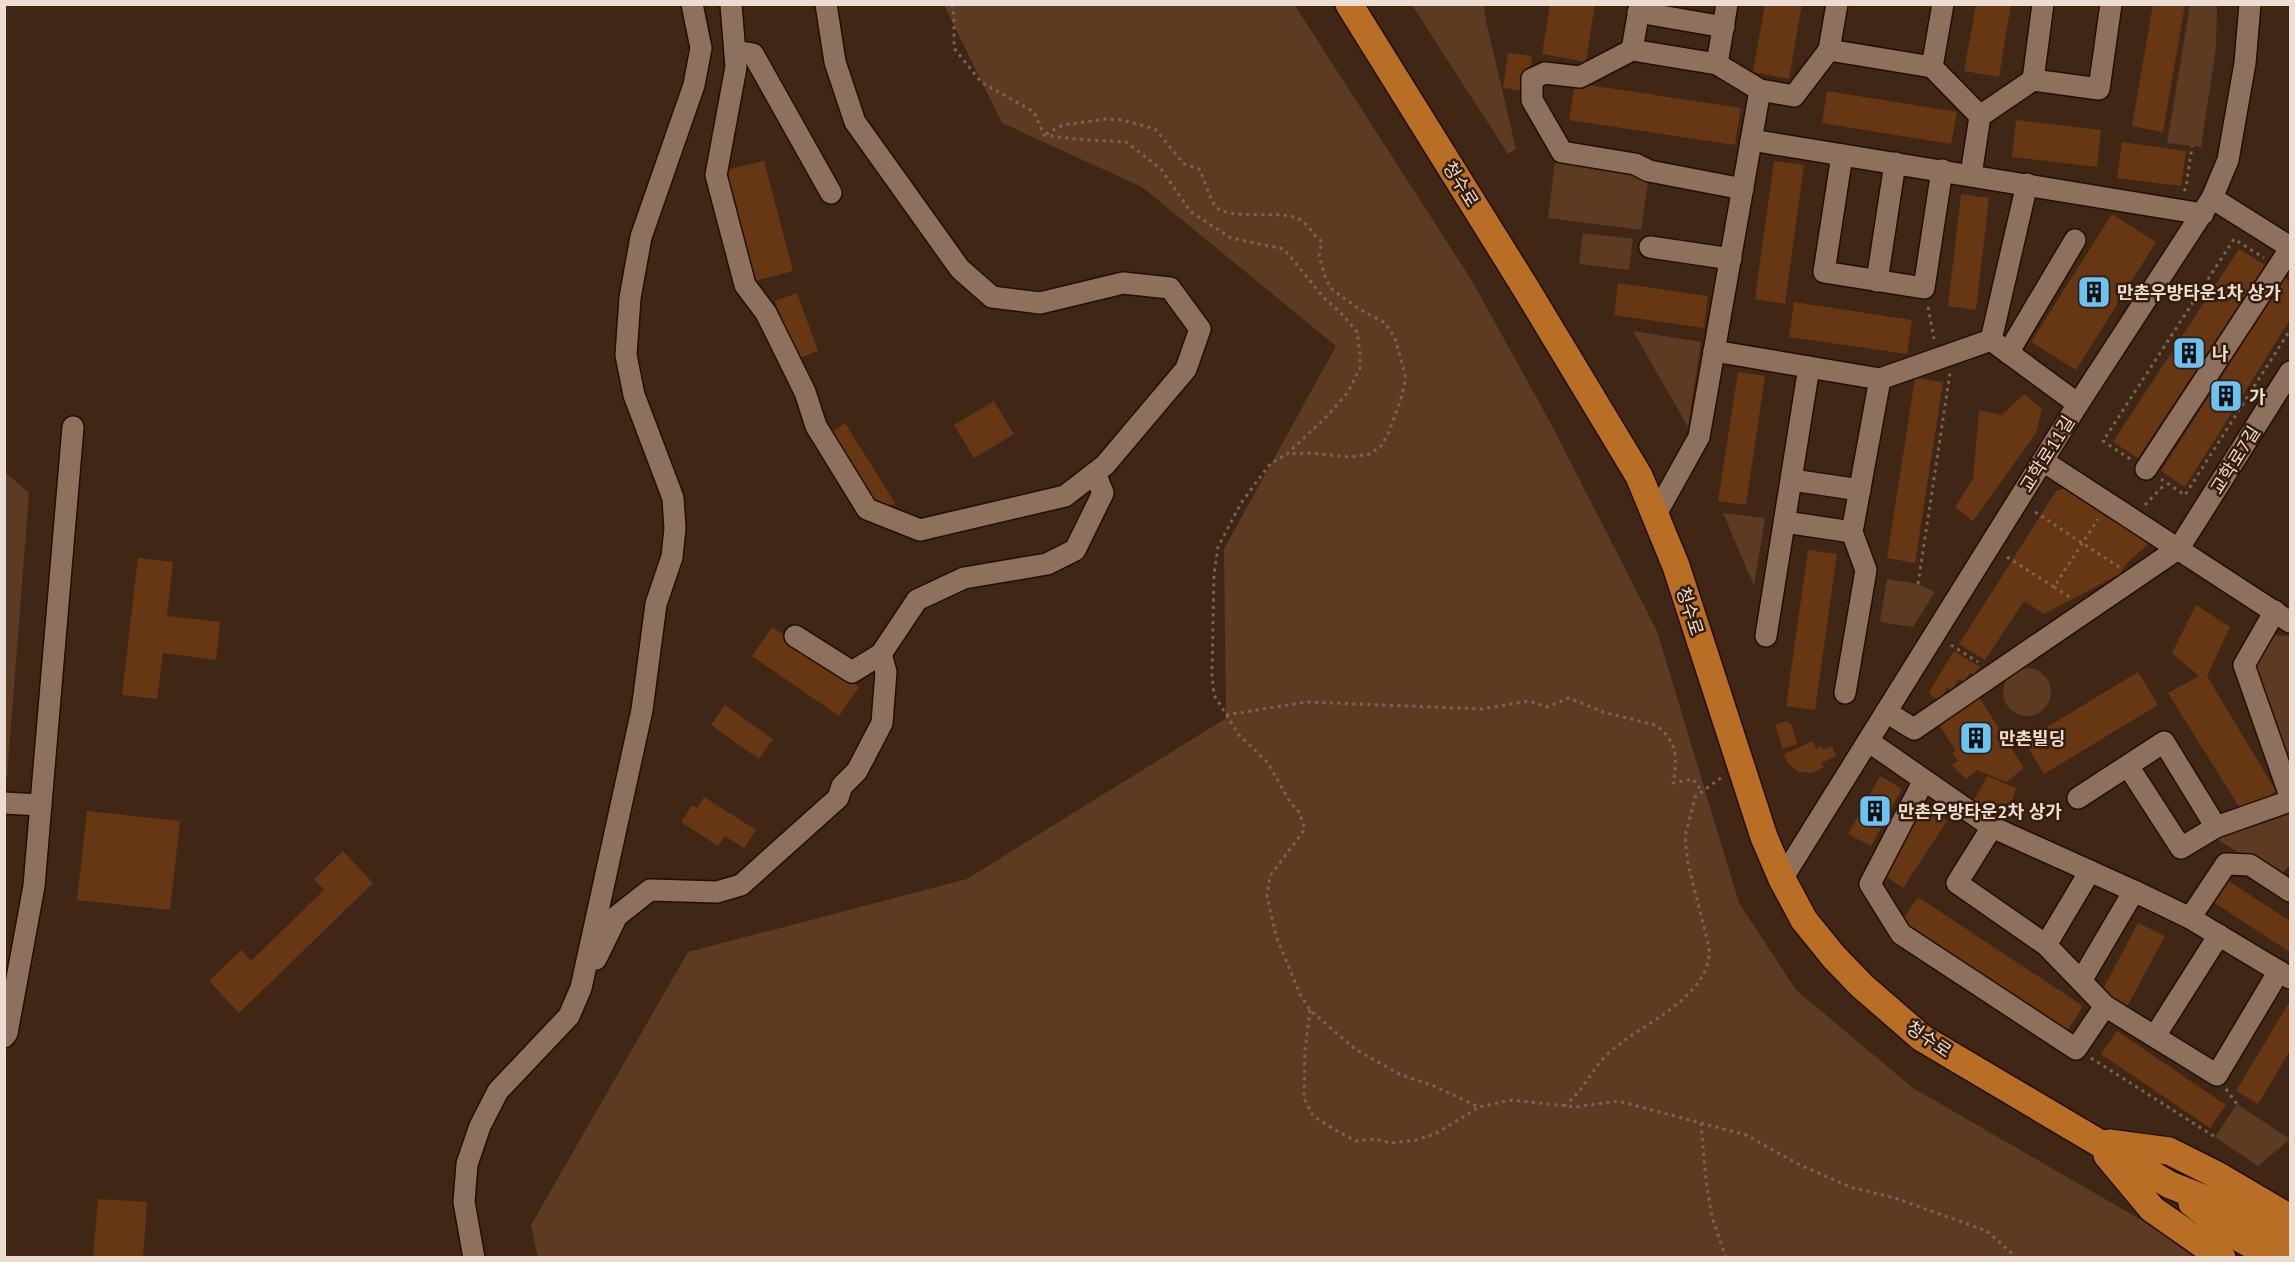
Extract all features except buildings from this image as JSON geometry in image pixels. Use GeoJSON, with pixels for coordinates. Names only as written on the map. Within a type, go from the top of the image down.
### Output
{"type":"FeatureCollection","features":[{"type":"Feature","properties":{"kind":"main road","name":"청수로"},"geometry":{"type":"LineString","coordinates":[[1348,4],[1525,287],[1639,476],[1676,566],[1764,837],[1782,879],[1804,920],[1833,957],[1886,1009],[1923,1038],[2170,1185],[2227,1239]]}},
{"type":"Feature","properties":{"kind":"main road","name":"청수로"},"geometry":{"type":"LineString","coordinates":[[2094,1141],[2169,1151],[2215,1174],[2290,1218]]}},
{"type":"Feature","properties":{"kind":"main road"},"geometry":{"type":"LineString","coordinates":[[2094,1141],[2152,1209],[2276,1257]]}},
{"type":"Feature","properties":{"kind":"main road"},"geometry":{"type":"LineString","coordinates":[[2227,1239],[2290,1240]]}},
{"type":"Feature","properties":{"kind":"street"},"geometry":{"type":"LineString","coordinates":[[474,1257],[464,1202],[467,1164],[480,1126],[498,1091],[569,1016],[581,988],[642,710],[656,604],[672,557],[675,528],[673,498],[634,395],[626,355],[630,298],[641,237],[694,85],[701,48],[692,4]]}},
{"type":"Feature","properties":{"kind":"street"},"geometry":{"type":"LineString","coordinates":[[731,4],[736,67],[716,175],[745,285],[766,312],[806,392],[816,426],[867,509],[920,530],[1065,496],[1105,465],[1186,369],[1200,329],[1170,288],[1124,283],[1040,303],[992,297],[960,269],[855,122],[835,62],[826,4]]}},
{"type":"Feature","properties":{"kind":"street"},"geometry":{"type":"LineString","coordinates":[[1718,64],[1727,4]]}},
{"type":"Feature","properties":{"kind":"street"},"geometry":{"type":"LineString","coordinates":[[1743,189],[1649,171],[1635,164],[1562,152],[1532,100],[1532,79],[1545,73],[1580,77],[1632,50],[1718,64],[1760,90],[1794,96],[1829,50],[1837,4]]}},
{"type":"Feature","properties":{"kind":"street"},"geometry":{"type":"LineString","coordinates":[[1932,68],[1943,4]]}},
{"type":"Feature","properties":{"kind":"street"},"geometry":{"type":"LineString","coordinates":[[2033,80],[2043,4]]}},
{"type":"Feature","properties":{"kind":"street"},"geometry":{"type":"LineString","coordinates":[[1971,175],[1980,116],[2033,80],[2099,89],[2112,4]]}},
{"type":"Feature","properties":{"kind":"street","name":"교학로11길"},"geometry":{"type":"LineString","coordinates":[[1782,879],[2078,404],[2207,206],[2228,160],[2245,63],[2250,4]]}},
{"type":"Feature","properties":{"kind":"street"},"geometry":{"type":"LineString","coordinates":[[1632,50],[1639,8],[1724,27]]}},
{"type":"Feature","properties":{"kind":"street"},"geometry":{"type":"LineString","coordinates":[[1829,50],[1932,68],[1980,116]]}},
{"type":"Feature","properties":{"kind":"street"},"geometry":{"type":"LineString","coordinates":[[735,51],[753,54],[831,193]]}},
{"type":"Feature","properties":{"kind":"street"},"geometry":{"type":"LineString","coordinates":[[1655,516],[1699,438],[1760,90]]}},
{"type":"Feature","properties":{"kind":"street"},"geometry":{"type":"LineString","coordinates":[[1751,140],[2027,184],[2207,206],[2290,248],[2146,469]]}},
{"type":"Feature","properties":{"kind":"street"},"geometry":{"type":"LineString","coordinates":[[1842,155],[1824,272],[1876,281],[1924,288],[1942,170]]}},
{"type":"Feature","properties":{"kind":"street"},"geometry":{"type":"LineString","coordinates":[[1876,281],[1895,163]]}},
{"type":"Feature","properties":{"kind":"street"},"geometry":{"type":"LineString","coordinates":[[1999,347],[2027,184]]}},
{"type":"Feature","properties":{"kind":"street"},"geometry":{"type":"LineString","coordinates":[[1714,351],[1880,379],[1946,356],[1999,347],[2075,240]]}},
{"type":"Feature","properties":{"kind":"street"},"geometry":{"type":"LineString","coordinates":[[1650,247],[1731,259]]}},
{"type":"Feature","properties":{"kind":"street"},"geometry":{"type":"LineString","coordinates":[[1999,347],[2078,404]]}},
{"type":"Feature","properties":{"kind":"street"},"geometry":{"type":"LineString","coordinates":[[1767,636],[1809,367]]}},
{"type":"Feature","properties":{"kind":"street","name":"교학로7길"},"geometry":{"type":"LineString","coordinates":[[2179,548],[2290,372]]}},
{"type":"Feature","properties":{"kind":"street"},"geometry":{"type":"LineString","coordinates":[[1845,693],[1866,570],[1852,532],[1880,379]]}},
{"type":"Feature","properties":{"kind":"street"},"geometry":{"type":"LineString","coordinates":[[4,1037],[7,1033],[34,886],[73,427]]}},
{"type":"Feature","properties":{"kind":"street"},"geometry":{"type":"LineString","coordinates":[[2043,460],[2283,616],[2244,665],[2290,796]]}},
{"type":"Feature","properties":{"kind":"street"},"geometry":{"type":"LineString","coordinates":[[795,636],[852,672],[881,654],[916,600],[964,578],[1047,564],[1075,550],[1103,493],[1095,473]]}},
{"type":"Feature","properties":{"kind":"street"},"geometry":{"type":"LineString","coordinates":[[1791,480],[1860,490]]}},
{"type":"Feature","properties":{"kind":"street"},"geometry":{"type":"LineString","coordinates":[[1785,522],[1852,532]]}},
{"type":"Feature","properties":{"kind":"street"},"geometry":{"type":"LineString","coordinates":[[1886,712],[1914,729],[1994,672],[2179,548]]}},
{"type":"Feature","properties":{"kind":"street"},"geometry":{"type":"LineString","coordinates":[[586,965],[594,963],[617,916],[650,890],[717,892],[741,885],[838,798],[843,786],[857,771],[882,723],[886,672],[881,654]]}},
{"type":"Feature","properties":{"kind":"street"},"geometry":{"type":"LineString","coordinates":[[1868,741],[1992,827],[2190,918],[2285,975],[2217,1075],[2105,1006],[2046,945],[1957,883],[1992,827]]}},
{"type":"Feature","properties":{"kind":"street"},"geometry":{"type":"LineString","coordinates":[[2078,798],[2164,742],[2216,827]]}},
{"type":"Feature","properties":{"kind":"street"},"geometry":{"type":"LineString","coordinates":[[2128,766],[2181,848],[2216,827],[2290,801]]}},
{"type":"Feature","properties":{"kind":"street"},"geometry":{"type":"LineString","coordinates":[[1924,780],[1870,884],[1901,934],[2076,1049],[2105,1006]]}},
{"type":"Feature","properties":{"kind":"street"},"geometry":{"type":"LineString","coordinates":[[4,803],[41,805]]}},
{"type":"Feature","properties":{"kind":"street"},"geometry":{"type":"LineString","coordinates":[[2190,918],[2226,864],[2250,865],[2290,891]]}},
{"type":"Feature","properties":{"kind":"street"},"geometry":{"type":"LineString","coordinates":[[2046,945],[2090,871]]}},
{"type":"Feature","properties":{"kind":"street"},"geometry":{"type":"LineString","coordinates":[[2081,981],[2134,891]]}},
{"type":"Feature","properties":{"kind":"street"},"geometry":{"type":"LineString","coordinates":[[2155,1036],[2219,935]]}},
{"type":"Feature","properties":{"kind":"path"},"geometry":{"type":"LineString","coordinates":[[952,4],[954,48],[981,82],[1034,112],[1044,135]]}},
{"type":"Feature","properties":{"kind":"path"},"geometry":{"type":"LineString","coordinates":[[1044,135],[1063,125],[1107,119],[1122,120],[1155,129],[1184,164],[1199,169],[1215,206],[1226,213],[1263,213],[1294,217],[1303,221],[1322,242],[1319,256],[1326,280],[1333,290],[1359,309],[1384,323],[1395,339],[1407,378],[1400,402],[1381,446],[1370,454],[1351,457],[1309,453],[1287,454]]}},
{"type":"Feature","properties":{"kind":"path"},"geometry":{"type":"LineString","coordinates":[[1044,135],[1126,142],[1161,169],[1191,212],[1231,238],[1284,249],[1324,298],[1357,332],[1360,368],[1348,392],[1328,415],[1287,454],[1270,464],[1229,522],[1218,547],[1214,574],[1212,675],[1214,695],[1239,735],[1268,763],[1290,802],[1299,812],[1305,829],[1270,876],[1267,896],[1276,936],[1300,994],[1310,1010],[1355,1049],[1401,1075],[1431,1085],[1479,1107]]}},
{"type":"Feature","properties":{"kind":"path"},"geometry":{"type":"LineString","coordinates":[[2180,197],[2186,188],[2192,146]]}},
{"type":"Feature","properties":{"kind":"path"},"geometry":{"type":"LineString","coordinates":[[1918,584],[1946,356],[1924,288]]}},
{"type":"Feature","properties":{"kind":"path"},"geometry":{"type":"LineString","coordinates":[[2145,506],[2166,483]]}},
{"type":"Feature","properties":{"kind":"path"},"geometry":{"type":"LineString","coordinates":[[2007,557],[2054,587],[2108,503]]}},
{"type":"Feature","properties":{"kind":"path"},"geometry":{"type":"LineString","coordinates":[[2035,512],[2135,577]]}},
{"type":"Feature","properties":{"kind":"path"},"geometry":{"type":"LineString","coordinates":[[1951,645],[1994,672]]}},
{"type":"Feature","properties":{"kind":"path"},"geometry":{"type":"LineString","coordinates":[[1226,715],[1306,702],[1482,709],[1528,701],[1547,707],[1569,698],[1603,712],[1655,725],[1661,729],[1675,754],[1677,764],[1673,783],[1693,779],[1702,792]]}},
{"type":"Feature","properties":{"kind":"path"},"geometry":{"type":"LineString","coordinates":[[1564,1106],[1574,1098],[1610,1051],[1678,1004],[1707,968],[1710,958],[1709,947],[1685,845],[1695,797],[1740,763]]}},
{"type":"Feature","properties":{"kind":"path"},"geometry":{"type":"LineString","coordinates":[[1310,1010],[1303,1076],[1304,1098],[1314,1116],[1356,1141],[1376,1139],[1391,1143],[1416,1140],[1435,1134],[1479,1107],[1512,1100],[1575,1107],[1618,1101],[1746,1136],[1800,1165],[1850,1187],[1894,1198],[1987,1231],[2017,1257]]}},
{"type":"Feature","properties":{"kind":"path"},"geometry":{"type":"LineString","coordinates":[[2076,1049],[2215,1137]]}},
{"type":"Feature","properties":{"kind":"path"},"geometry":{"type":"LineString","coordinates":[[1701,1123],[1712,1217],[1726,1257]]}},
{"type":"Feature","properties":{"kind":"shaded area"},"geometry":{"type":"Polygon","coordinates":[[[1294,4],[1472,281],[1550,422],[1657,631],[1739,903],[1796,990],[1913,1088],[2205,1257],[538,1258],[531,1225],[688,952],[967,879],[1228,717],[1226,715],[1224,549],[1336,346],[1142,187],[1002,123],[944,5],[1294,4]]]}},
{"type":"Feature","properties":{"kind":"shaded area"},"geometry":{"type":"Polygon","coordinates":[[[1412,5],[1484,5],[1516,149],[1508,154],[1412,5]]]}},
{"type":"Feature","properties":{"kind":"shaded area"},"geometry":{"type":"Polygon","coordinates":[[[2190,5],[2217,5],[2216,48],[2201,147],[2167,143],[2190,5]]]}},
{"type":"Feature","properties":{"kind":"shaded area"},"geometry":{"type":"Polygon","coordinates":[[[1555,162],[1649,174],[1641,230],[1548,218],[1555,162]]]}},
{"type":"Feature","properties":{"kind":"shaded area"},"geometry":{"type":"Polygon","coordinates":[[[1583,233],[1633,239],[1629,270],[1579,264],[1583,233]]]}},
{"type":"Feature","properties":{"kind":"shaded area"},"geometry":{"type":"Polygon","coordinates":[[[1633,331],[1701,342],[1688,427],[1633,331]]]}},
{"type":"Feature","properties":{"kind":"shaded area"},"geometry":{"type":"Polygon","coordinates":[[[5,472],[29,493],[7,777],[5,778],[5,472]]]}},
{"type":"Feature","properties":{"kind":"shaded area"},"geometry":{"type":"Polygon","coordinates":[[[1723,513],[1765,518],[1754,586],[1723,513]]]}},
{"type":"Feature","properties":{"kind":"shaded area"},"geometry":{"type":"Polygon","coordinates":[[[1887,579],[1918,584],[1935,592],[1913,627],[1880,622],[1887,579]]]}},
{"type":"Feature","properties":{"kind":"shaded area"},"geometry":{"type":"Polygon","coordinates":[[[2267,635],[2290,636],[2290,783],[2251,665],[2267,635]]]}},
{"type":"Feature","properties":{"kind":"shaded area"},"geometry":{"type":"Polygon","coordinates":[[[2027,668],[2044,675],[2051,692],[2044,709],[2027,716],[2010,709],[2003,692],[2010,675],[2027,668]]]}},
{"type":"Feature","properties":{"kind":"shaded area"},"geometry":{"type":"Polygon","coordinates":[[[2290,810],[2290,865],[2278,877],[2215,838],[2290,810]]]}},
{"type":"Feature","properties":{"kind":"shaded area"},"geometry":{"type":"Polygon","coordinates":[[[2237,1104],[2290,1139],[2258,1166],[2215,1137],[2237,1104]]]}},
{"type":"Feature","properties":{"kind":"place","name":"만촌우방타운1차 상가"},"geometry":{"type":"Point","coordinates":[2094,292]}},
{"type":"Feature","properties":{"kind":"place","name":"나"},"geometry":{"type":"Point","coordinates":[2189,353]}},
{"type":"Feature","properties":{"kind":"place","name":"가"},"geometry":{"type":"Point","coordinates":[2226,396]}},
{"type":"Feature","properties":{"kind":"place","name":"만촌빌딩"},"geometry":{"type":"Point","coordinates":[1976,738]}},
{"type":"Feature","properties":{"kind":"place","name":"만촌우방타운2차 상가"},"geometry":{"type":"Point","coordinates":[1875,811]}}]}
